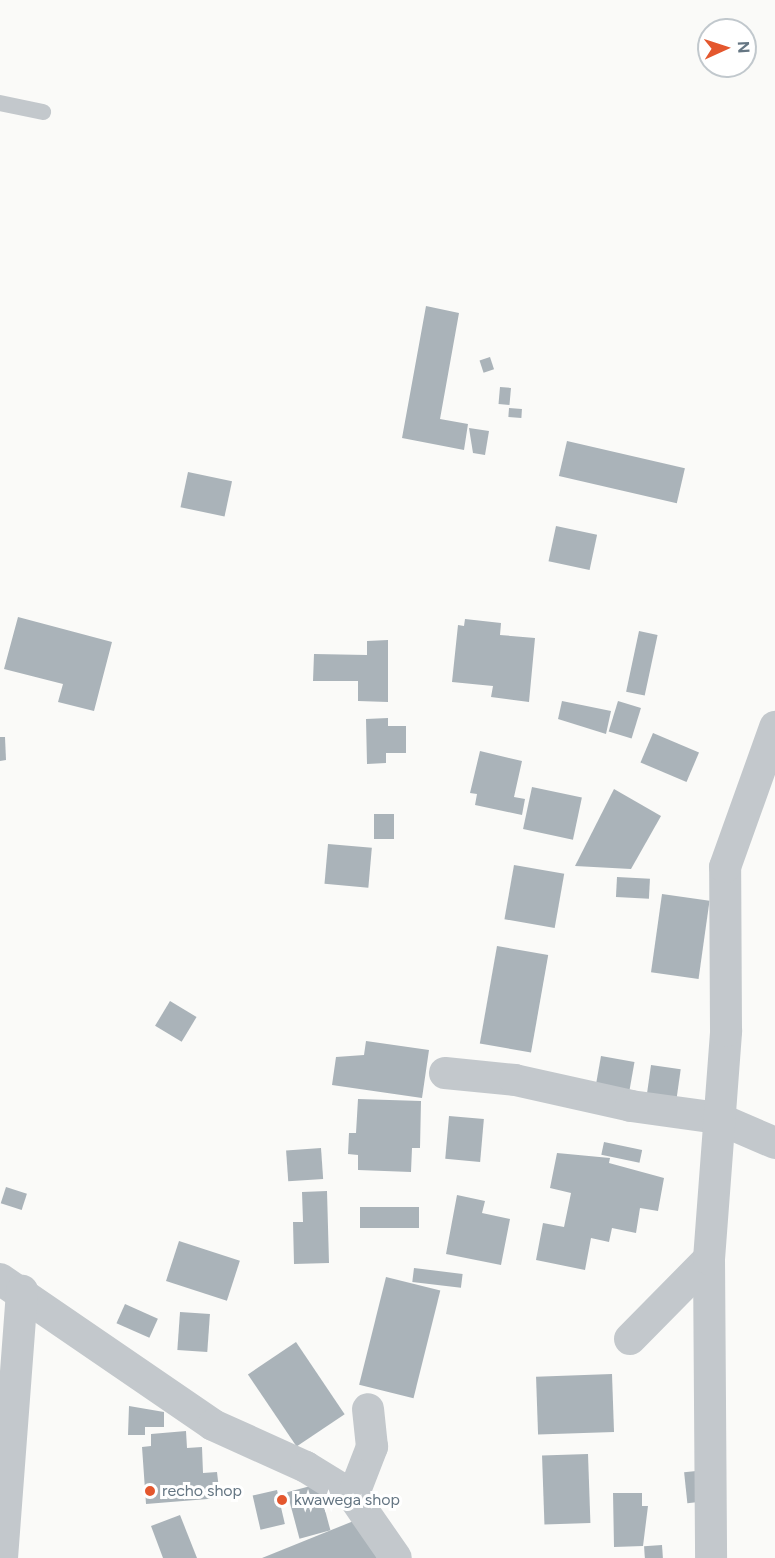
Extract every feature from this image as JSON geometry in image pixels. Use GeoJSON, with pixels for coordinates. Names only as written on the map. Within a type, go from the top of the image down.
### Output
{"type":"FeatureCollection","features":[{"type":"Feature","properties":{"kind":"street"},"geometry":{"type":"LineString","coordinates":[[711,1558],[709,1259],[717,1118],[726,1031],[725,867],[775,727]]}},
{"type":"Feature","properties":{"kind":"street"},"geometry":{"type":"LineString","coordinates":[[445,1073],[515,1080],[632,1106],[717,1118],[775,1143]]}},
{"type":"Feature","properties":{"kind":"street"},"geometry":{"type":"LineString","coordinates":[[630,1340],[709,1259]]}},
{"type":"Feature","properties":{"kind":"street"},"geometry":{"type":"LineString","coordinates":[[11,1285],[133,1375],[213,1425],[306,1467],[353,1496],[396,1558]]}},
{"type":"Feature","properties":{"kind":"street"},"geometry":{"type":"LineString","coordinates":[[1,1540],[11,1285]]}},
{"type":"Feature","properties":{"kind":"street"},"geometry":{"type":"LineString","coordinates":[[353,1496],[372,1447],[368,1408]]}},
{"type":"Feature","properties":{"kind":"lane"},"geometry":{"type":"LineString","coordinates":[[0,103],[43,112]]}},
{"type":"Feature","properties":{"kind":"building"},"geometry":{"type":"Polygon","coordinates":[[[426,306],[459,313],[440,419],[468,424],[464,450],[402,438],[426,306]]]}},
{"type":"Feature","properties":{"kind":"building"},"geometry":{"type":"Polygon","coordinates":[[[490,357],[494,369],[484,373],[480,360],[490,357]]]}},
{"type":"Feature","properties":{"kind":"building"},"geometry":{"type":"Polygon","coordinates":[[[500,387],[511,388],[509,405],[499,404],[500,387]]]}},
{"type":"Feature","properties":{"kind":"building"},"geometry":{"type":"Polygon","coordinates":[[[509,408],[522,409],[521,418],[508,417],[509,408]]]}},
{"type":"Feature","properties":{"kind":"building"},"geometry":{"type":"Polygon","coordinates":[[[469,428],[489,431],[485,455],[473,453],[469,428]]]}},
{"type":"Feature","properties":{"kind":"building"},"geometry":{"type":"Polygon","coordinates":[[[567,441],[685,468],[677,503],[559,476],[567,441]]]}},
{"type":"Feature","properties":{"kind":"building"},"geometry":{"type":"Polygon","coordinates":[[[188,472],[232,481],[225,517],[181,507],[188,472]]]}},
{"type":"Feature","properties":{"kind":"building"},"geometry":{"type":"Polygon","coordinates":[[[556,526],[597,535],[590,570],[549,561],[556,526]]]}},
{"type":"Feature","properties":{"kind":"building"},"geometry":{"type":"Polygon","coordinates":[[[18,617],[112,642],[94,711],[58,702],[63,684],[4,669],[18,617]]]}},
{"type":"Feature","properties":{"kind":"building"},"geometry":{"type":"Polygon","coordinates":[[[465,619],[501,623],[500,635],[535,638],[529,702],[491,697],[493,686],[452,682],[458,625],[464,626],[465,619]]]}},
{"type":"Feature","properties":{"kind":"building"},"geometry":{"type":"Polygon","coordinates":[[[639,631],[658,635],[645,696],[626,692],[639,631]]]}},
{"type":"Feature","properties":{"kind":"building"},"geometry":{"type":"Polygon","coordinates":[[[388,640],[388,702],[358,701],[358,681],[313,681],[314,654],[367,655],[367,641],[388,640]]]}},
{"type":"Feature","properties":{"kind":"building"},"geometry":{"type":"Polygon","coordinates":[[[562,701],[611,711],[606,734],[558,719],[562,701]]]}},
{"type":"Feature","properties":{"kind":"building"},"geometry":{"type":"Polygon","coordinates":[[[618,701],[641,708],[632,739],[609,732],[618,701]]]}},
{"type":"Feature","properties":{"kind":"building"},"geometry":{"type":"Polygon","coordinates":[[[388,718],[388,726],[406,726],[406,753],[386,753],[386,763],[367,764],[366,719],[388,718]]]}},
{"type":"Feature","properties":{"kind":"building"},"geometry":{"type":"Polygon","coordinates":[[[653,733],[699,753],[687,782],[640,762],[653,733]]]}},
{"type":"Feature","properties":{"kind":"building"},"geometry":{"type":"Polygon","coordinates":[[[0,737],[5,737],[6,760],[0,761],[0,737]]]}},
{"type":"Feature","properties":{"kind":"building"},"geometry":{"type":"Polygon","coordinates":[[[480,751],[522,761],[514,797],[525,799],[522,815],[475,805],[477,794],[470,793],[480,751]]]}},
{"type":"Feature","properties":{"kind":"building"},"geometry":{"type":"Polygon","coordinates":[[[532,787],[582,798],[573,840],[523,829],[532,787]]]}},
{"type":"Feature","properties":{"kind":"building"},"geometry":{"type":"Polygon","coordinates":[[[614,789],[661,816],[631,869],[575,866],[614,789]]]}},
{"type":"Feature","properties":{"kind":"building"},"geometry":{"type":"Polygon","coordinates":[[[374,814],[394,814],[394,839],[374,839],[374,814]]]}},
{"type":"Feature","properties":{"kind":"building"},"geometry":{"type":"Polygon","coordinates":[[[328,844],[372,848],[368,888],[325,884],[328,844]]]}},
{"type":"Feature","properties":{"kind":"building"},"geometry":{"type":"Polygon","coordinates":[[[514,865],[564,874],[555,928],[504,919],[514,865]]]}},
{"type":"Feature","properties":{"kind":"building"},"geometry":{"type":"Polygon","coordinates":[[[617,877],[650,879],[649,899],[616,897],[617,877]]]}},
{"type":"Feature","properties":{"kind":"building"},"geometry":{"type":"Polygon","coordinates":[[[662,894],[710,901],[699,979],[651,972],[662,894]]]}},
{"type":"Feature","properties":{"kind":"building"},"geometry":{"type":"Polygon","coordinates":[[[497,946],[548,955],[531,1053],[480,1043],[497,946]]]}},
{"type":"Feature","properties":{"kind":"building"},"geometry":{"type":"Polygon","coordinates":[[[170,1001],[197,1017],[182,1042],[155,1026],[170,1001]]]}},
{"type":"Feature","properties":{"kind":"building"},"geometry":{"type":"Polygon","coordinates":[[[366,1041],[429,1050],[422,1098],[332,1085],[336,1057],[364,1055],[366,1041]]]}},
{"type":"Feature","properties":{"kind":"building"},"geometry":{"type":"Polygon","coordinates":[[[601,1056],[634,1062],[629,1091],[596,1086],[601,1056]]]}},
{"type":"Feature","properties":{"kind":"building"},"geometry":{"type":"Polygon","coordinates":[[[651,1065],[681,1069],[676,1102],[646,1098],[651,1065]]]}},
{"type":"Feature","properties":{"kind":"building"},"geometry":{"type":"Polygon","coordinates":[[[358,1099],[421,1101],[420,1148],[412,1148],[411,1172],[358,1170],[358,1155],[348,1154],[349,1133],[356,1133],[358,1099]]]}},
{"type":"Feature","properties":{"kind":"building"},"geometry":{"type":"Polygon","coordinates":[[[449,1116],[484,1119],[480,1162],[445,1159],[449,1116]]]}},
{"type":"Feature","properties":{"kind":"building"},"geometry":{"type":"Polygon","coordinates":[[[604,1142],[642,1150],[639,1163],[601,1155],[604,1142]]]}},
{"type":"Feature","properties":{"kind":"building"},"geometry":{"type":"Polygon","coordinates":[[[321,1148],[323,1179],[288,1181],[286,1150],[321,1148]]]}},
{"type":"Feature","properties":{"kind":"building"},"geometry":{"type":"Polygon","coordinates":[[[557,1153],[610,1158],[609,1163],[664,1178],[658,1211],[640,1208],[636,1233],[612,1228],[609,1242],[591,1238],[585,1270],[536,1260],[543,1223],[564,1227],[571,1193],[550,1188],[557,1153]]]}},
{"type":"Feature","properties":{"kind":"building"},"geometry":{"type":"Polygon","coordinates":[[[6,1187],[27,1194],[22,1210],[1,1203],[6,1187]]]}},
{"type":"Feature","properties":{"kind":"building"},"geometry":{"type":"Polygon","coordinates":[[[327,1191],[329,1263],[294,1264],[293,1222],[303,1222],[302,1192],[327,1191]]]}},
{"type":"Feature","properties":{"kind":"building"},"geometry":{"type":"Polygon","coordinates":[[[457,1195],[485,1201],[482,1213],[510,1219],[501,1265],[446,1254],[457,1195]]]}},
{"type":"Feature","properties":{"kind":"building"},"geometry":{"type":"Polygon","coordinates":[[[360,1207],[419,1207],[419,1228],[360,1228],[360,1207]]]}},
{"type":"Feature","properties":{"kind":"building"},"geometry":{"type":"Polygon","coordinates":[[[179,1241],[240,1261],[227,1301],[166,1281],[179,1241]]]}},
{"type":"Feature","properties":{"kind":"building"},"geometry":{"type":"Polygon","coordinates":[[[414,1268],[463,1274],[461,1288],[412,1282],[414,1268]]]}},
{"type":"Feature","properties":{"kind":"building"},"geometry":{"type":"Polygon","coordinates":[[[386,1277],[440,1291],[413,1398],[359,1385],[386,1277]]]}},
{"type":"Feature","properties":{"kind":"building"},"geometry":{"type":"Polygon","coordinates":[[[125,1304],[158,1319],[149,1338],[116,1323],[125,1304]]]}},
{"type":"Feature","properties":{"kind":"building"},"geometry":{"type":"Polygon","coordinates":[[[180,1312],[210,1314],[207,1352],[177,1350],[180,1312]]]}},
{"type":"Feature","properties":{"kind":"building"},"geometry":{"type":"Polygon","coordinates":[[[296,1342],[345,1414],[297,1447],[248,1374],[296,1342]]]}},
{"type":"Feature","properties":{"kind":"building"},"geometry":{"type":"Polygon","coordinates":[[[612,1374],[614,1432],[538,1435],[536,1377],[612,1374]]]}},
{"type":"Feature","properties":{"kind":"building"},"geometry":{"type":"Polygon","coordinates":[[[129,1406],[164,1412],[164,1427],[145,1427],[145,1435],[128,1435],[129,1406]]]}},
{"type":"Feature","properties":{"kind":"building"},"geometry":{"type":"Polygon","coordinates":[[[186,1431],[187,1448],[202,1447],[203,1473],[217,1472],[220,1498],[146,1504],[142,1447],[151,1446],[151,1434],[186,1431]]]}},
{"type":"Feature","properties":{"kind":"building"},"geometry":{"type":"Polygon","coordinates":[[[588,1454],[590,1523],[544,1525],[542,1456],[588,1454]]]}},
{"type":"Feature","properties":{"kind":"building"},"geometry":{"type":"Polygon","coordinates":[[[706,1470],[709,1501],[687,1503],[684,1472],[706,1470]]]}},
{"type":"Feature","properties":{"kind":"building"},"geometry":{"type":"Polygon","coordinates":[[[318,1484],[330,1530],[300,1539],[287,1492],[318,1484]]]}},
{"type":"Feature","properties":{"kind":"building"},"geometry":{"type":"Polygon","coordinates":[[[277,1490],[285,1524],[261,1530],[253,1496],[277,1490]]]}},
{"type":"Feature","properties":{"kind":"building"},"geometry":{"type":"Polygon","coordinates":[[[613,1493],[642,1493],[642,1506],[648,1506],[643,1546],[614,1547],[613,1493]]]}},
{"type":"Feature","properties":{"kind":"building"},"geometry":{"type":"Polygon","coordinates":[[[180,1515],[197,1558],[163,1558],[151,1526],[180,1515]]]}},
{"type":"Feature","properties":{"kind":"building"},"geometry":{"type":"Polygon","coordinates":[[[361,1518],[377,1558],[262,1558],[361,1518]]]}},
{"type":"Feature","properties":{"kind":"building"},"geometry":{"type":"Polygon","coordinates":[[[662,1545],[663,1558],[645,1558],[644,1546],[662,1545]]]}},
{"type":"Feature","properties":{"kind":"place","name":"recho shop"},"geometry":{"type":"Point","coordinates":[150,1491]}},
{"type":"Feature","properties":{"kind":"place","name":"kwawega shop"},"geometry":{"type":"Point","coordinates":[282,1500]}}]}
